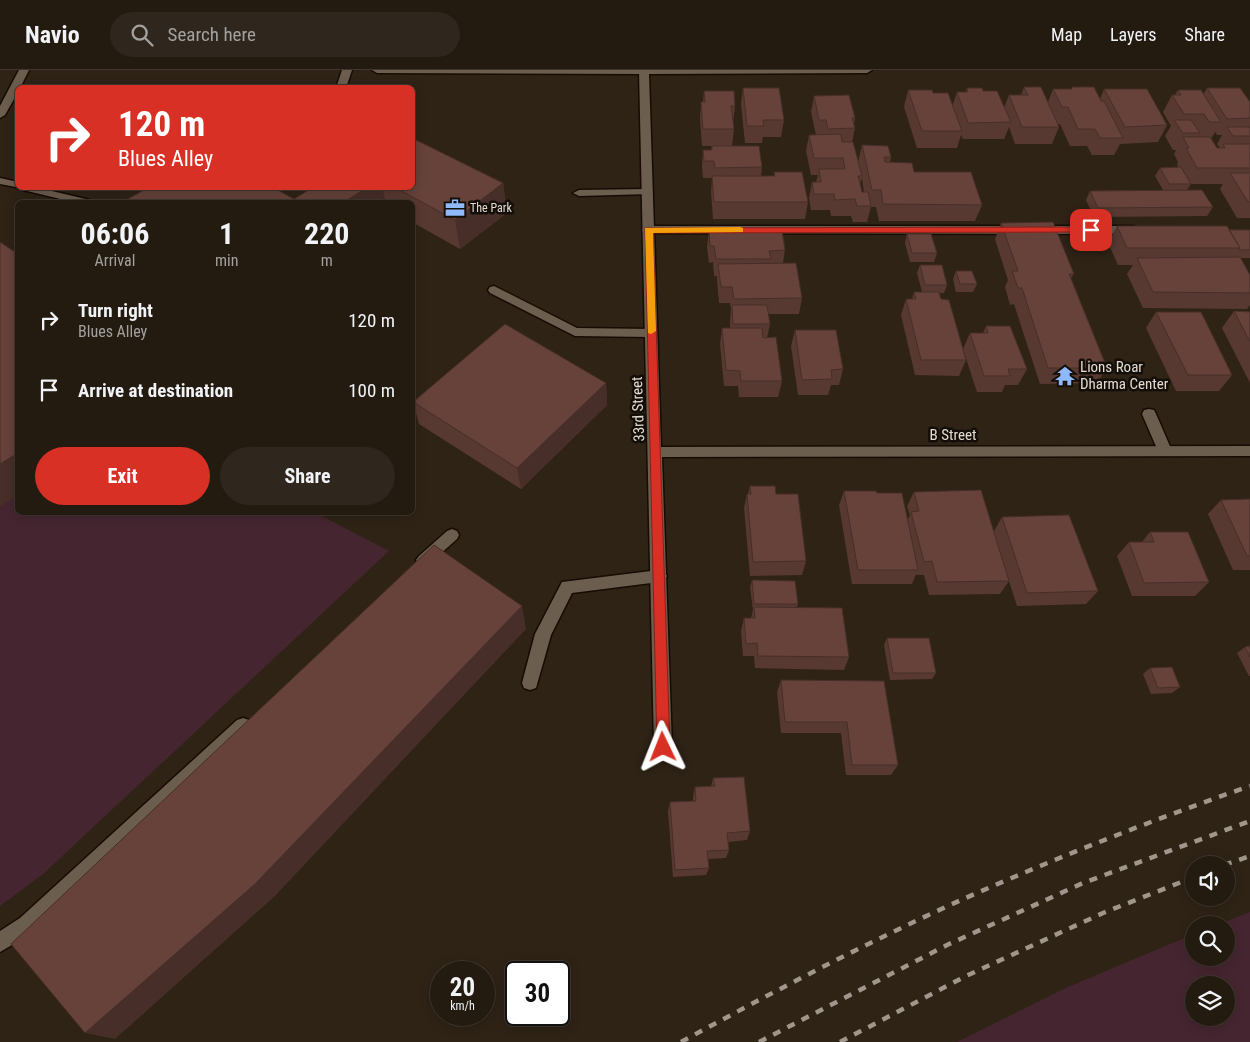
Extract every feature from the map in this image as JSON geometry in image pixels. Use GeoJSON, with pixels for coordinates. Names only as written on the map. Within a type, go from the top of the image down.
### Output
{"type":"FeatureCollection","features":[{"type":"Feature","properties":{"kind":"street"},"geometry":{"type":"LineString","coordinates":[[16,85],[24,70]]}},
{"type":"Feature","properties":{"kind":"street"},"geometry":{"type":"LineString","coordinates":[[343,85],[347,70]]}},
{"type":"Feature","properties":{"kind":"street"},"geometry":{"type":"LineString","coordinates":[[377,70],[867,70]]}},
{"type":"Feature","properties":{"kind":"street","name":"33rd Street"},"geometry":{"type":"LineString","coordinates":[[644,70],[663,747]]}},
{"type":"Feature","properties":{"kind":"street"},"geometry":{"type":"LineString","coordinates":[[0,115],[15,87]]}},
{"type":"Feature","properties":{"kind":"street"},"geometry":{"type":"LineString","coordinates":[[0,181],[15,184]]}},
{"type":"Feature","properties":{"kind":"street"},"geometry":{"type":"LineString","coordinates":[[35,190],[78,200]]}},
{"type":"Feature","properties":{"kind":"street"},"geometry":{"type":"LineString","coordinates":[[579,193],[647,192]]}},
{"type":"Feature","properties":{"kind":"street"},"geometry":{"type":"LineString","coordinates":[[648,230],[1151,230]]}},
{"type":"Feature","properties":{"kind":"street"},"geometry":{"type":"LineString","coordinates":[[1071,230],[1077,244]]}},
{"type":"Feature","properties":{"kind":"street"},"geometry":{"type":"LineString","coordinates":[[494,290],[575,332],[651,333]]}},
{"type":"Feature","properties":{"kind":"street"},"geometry":{"type":"LineString","coordinates":[[1149,414],[1165,451]]}},
{"type":"Feature","properties":{"kind":"street","name":"B Street"},"geometry":{"type":"LineString","coordinates":[[656,452],[1250,452]]}},
{"type":"Feature","properties":{"kind":"street"},"geometry":{"type":"LineString","coordinates":[[409,575],[452,535]]}},
{"type":"Feature","properties":{"kind":"street"},"geometry":{"type":"LineString","coordinates":[[530,683],[543,634],[567,587],[659,576]]}},
{"type":"Feature","properties":{"kind":"street"},"geometry":{"type":"LineString","coordinates":[[0,942],[27,926],[258,712]]}},
{"type":"Feature","properties":{"kind":"shaded area"},"geometry":{"type":"Polygon","coordinates":[[[15,496],[15,515],[320,515],[389,551],[43,874],[0,906],[0,507],[15,496]]]}},
{"type":"Feature","properties":{"kind":"shaded area"},"geometry":{"type":"Polygon","coordinates":[[[1250,912],[1250,1042],[957,1042],[1068,987],[1185,938],[1185,966],[1235,966],[1235,918],[1250,912]]]}},
{"type":"Feature","properties":{"kind":"building"},"geometry":{"type":"Polygon","coordinates":[[[1024,87],[1041,87],[1059,127],[1022,127],[1009,95],[1028,95],[1024,87]]]}},
{"type":"Feature","properties":{"kind":"building"},"geometry":{"type":"Polygon","coordinates":[[[1072,87],[1094,87],[1101,101],[1104,101],[1123,138],[1100,138],[1095,129],[1078,129],[1068,107],[1062,107],[1053,89],[1072,89],[1072,87]]]}},
{"type":"Feature","properties":{"kind":"building"},"geometry":{"type":"Polygon","coordinates":[[[743,88],[779,88],[784,120],[763,120],[764,126],[747,126],[743,88]]]}},
{"type":"Feature","properties":{"kind":"building"},"geometry":{"type":"Polygon","coordinates":[[[967,88],[997,91],[1011,122],[968,123],[957,92],[968,92],[967,88]]]}},
{"type":"Feature","properties":{"kind":"building"},"geometry":{"type":"Polygon","coordinates":[[[1207,88],[1240,88],[1250,102],[1250,118],[1227,119],[1207,88]]]}},
{"type":"Feature","properties":{"kind":"building"},"geometry":{"type":"Polygon","coordinates":[[[1104,89],[1147,89],[1167,125],[1125,127],[1104,89]]]}},
{"type":"Feature","properties":{"kind":"building"},"geometry":{"type":"Polygon","coordinates":[[[908,90],[932,90],[933,93],[948,93],[962,131],[922,131],[908,90]]]}},
{"type":"Feature","properties":{"kind":"building"},"geometry":{"type":"Polygon","coordinates":[[[1178,90],[1201,90],[1221,122],[1209,122],[1204,114],[1184,114],[1172,95],[1181,95],[1178,90]]]}},
{"type":"Feature","properties":{"kind":"building"},"geometry":{"type":"Polygon","coordinates":[[[704,91],[734,91],[735,106],[731,106],[734,129],[703,129],[701,102],[705,102],[704,91]]]}},
{"type":"Feature","properties":{"kind":"building"},"geometry":{"type":"Polygon","coordinates":[[[849,95],[855,118],[852,118],[855,128],[828,129],[826,120],[819,120],[814,96],[849,95]]]}},
{"type":"Feature","properties":{"kind":"building"},"geometry":{"type":"Polygon","coordinates":[[[1174,120],[1191,120],[1200,133],[1183,133],[1174,120]]]}},
{"type":"Feature","properties":{"kind":"building"},"geometry":{"type":"Polygon","coordinates":[[[1227,127],[1250,127],[1250,136],[1233,136],[1227,127]]]}},
{"type":"Feature","properties":{"kind":"building"},"geometry":{"type":"Polygon","coordinates":[[[841,134],[842,142],[853,142],[862,176],[858,176],[862,192],[868,192],[871,206],[857,206],[855,199],[835,200],[834,194],[814,194],[812,182],[821,182],[819,169],[845,169],[843,158],[814,158],[809,135],[841,134]]]}},
{"type":"Feature","properties":{"kind":"building"},"geometry":{"type":"Polygon","coordinates":[[[1183,137],[1210,137],[1217,148],[1225,148],[1223,144],[1250,144],[1250,168],[1197,168],[1186,148],[1189,148],[1183,137]]]}},
{"type":"Feature","properties":{"kind":"building"},"geometry":{"type":"Polygon","coordinates":[[[415,139],[503,183],[455,220],[400,190],[415,190],[415,139]]]}},
{"type":"Feature","properties":{"kind":"building"},"geometry":{"type":"Polygon","coordinates":[[[862,145],[888,146],[891,157],[884,157],[885,162],[912,163],[914,172],[971,172],[982,205],[883,204],[881,190],[872,190],[862,145]]]}},
{"type":"Feature","properties":{"kind":"building"},"geometry":{"type":"Polygon","coordinates":[[[712,146],[759,146],[762,167],[715,168],[714,161],[704,161],[703,150],[712,150],[712,146]]]}},
{"type":"Feature","properties":{"kind":"building"},"geometry":{"type":"Polygon","coordinates":[[[1181,167],[1191,184],[1169,184],[1160,168],[1181,167]]]}},
{"type":"Feature","properties":{"kind":"building"},"geometry":{"type":"Polygon","coordinates":[[[774,172],[802,172],[808,202],[714,202],[712,176],[775,176],[774,172]]]}},
{"type":"Feature","properties":{"kind":"building"},"geometry":{"type":"Polygon","coordinates":[[[1230,173],[1250,173],[1250,202],[1248,202],[1230,173]]]}},
{"type":"Feature","properties":{"kind":"building"},"geometry":{"type":"Polygon","coordinates":[[[144,190],[278,190],[294,199],[309,190],[363,190],[347,200],[126,200],[144,190]]]}},
{"type":"Feature","properties":{"kind":"building"},"geometry":{"type":"Polygon","coordinates":[[[1202,190],[1213,207],[1098,208],[1090,191],[1202,190]]]}},
{"type":"Feature","properties":{"kind":"building"},"geometry":{"type":"Polygon","coordinates":[[[1053,222],[1074,274],[1069,274],[1107,368],[1048,368],[1022,288],[1018,288],[1012,271],[1018,271],[1001,223],[1053,222]]]}},
{"type":"Feature","properties":{"kind":"building"},"geometry":{"type":"Polygon","coordinates":[[[1117,226],[1227,226],[1240,248],[1127,248],[1117,226]]]}},
{"type":"Feature","properties":{"kind":"building"},"geometry":{"type":"Polygon","coordinates":[[[782,230],[785,250],[769,251],[771,259],[716,259],[714,246],[710,246],[709,231],[782,230]]]}},
{"type":"Feature","properties":{"kind":"building"},"geometry":{"type":"Polygon","coordinates":[[[1229,230],[1250,230],[1250,250],[1239,250],[1240,248],[1229,230]]]}},
{"type":"Feature","properties":{"kind":"building"},"geometry":{"type":"Polygon","coordinates":[[[907,234],[931,234],[937,253],[912,253],[907,234]]]}},
{"type":"Feature","properties":{"kind":"building"},"geometry":{"type":"Polygon","coordinates":[[[0,242],[15,252],[15,455],[0,464],[0,242]]]}},
{"type":"Feature","properties":{"kind":"building"},"geometry":{"type":"Polygon","coordinates":[[[1240,257],[1250,275],[1250,293],[1153,292],[1137,258],[1240,257]]]}},
{"type":"Feature","properties":{"kind":"building"},"geometry":{"type":"Polygon","coordinates":[[[796,263],[802,298],[734,299],[732,287],[721,287],[718,264],[796,263]]]}},
{"type":"Feature","properties":{"kind":"building"},"geometry":{"type":"Polygon","coordinates":[[[920,265],[942,265],[947,285],[925,285],[920,265]]]}},
{"type":"Feature","properties":{"kind":"building"},"geometry":{"type":"Polygon","coordinates":[[[956,271],[972,271],[977,284],[960,284],[956,271]]]}},
{"type":"Feature","properties":{"kind":"building"},"geometry":{"type":"Polygon","coordinates":[[[914,292],[939,292],[941,299],[949,300],[966,360],[921,360],[906,299],[916,299],[914,292]]]}},
{"type":"Feature","properties":{"kind":"building"},"geometry":{"type":"Polygon","coordinates":[[[732,305],[767,305],[770,324],[733,324],[732,305]]]}},
{"type":"Feature","properties":{"kind":"building"},"geometry":{"type":"Polygon","coordinates":[[[1234,311],[1250,312],[1250,342],[1234,311]]]}},
{"type":"Feature","properties":{"kind":"building"},"geometry":{"type":"Polygon","coordinates":[[[1156,312],[1201,312],[1232,375],[1188,375],[1156,312]]]}},
{"type":"Feature","properties":{"kind":"building"},"geometry":{"type":"Polygon","coordinates":[[[505,324],[606,383],[517,468],[415,403],[415,400],[505,324]]]}},
{"type":"Feature","properties":{"kind":"building"},"geometry":{"type":"Polygon","coordinates":[[[986,326],[1010,326],[1027,369],[1008,369],[1010,376],[984,376],[970,333],[988,333],[986,326]]]}},
{"type":"Feature","properties":{"kind":"building"},"geometry":{"type":"Polygon","coordinates":[[[722,328],[762,328],[763,338],[776,337],[782,381],[741,381],[740,371],[726,370],[722,328]]]}},
{"type":"Feature","properties":{"kind":"building"},"geometry":{"type":"Polygon","coordinates":[[[795,330],[836,330],[843,369],[831,370],[832,379],[802,380],[795,330]]]}},
{"type":"Feature","properties":{"kind":"building"},"geometry":{"type":"Polygon","coordinates":[[[750,486],[775,486],[776,494],[798,494],[806,561],[753,562],[747,494],[751,494],[750,486]]]}},
{"type":"Feature","properties":{"kind":"building"},"geometry":{"type":"Polygon","coordinates":[[[981,490],[1009,581],[937,582],[932,561],[924,562],[911,512],[919,511],[914,492],[981,490]]]}},
{"type":"Feature","properties":{"kind":"building"},"geometry":{"type":"Polygon","coordinates":[[[844,491],[902,493],[918,570],[858,570],[844,491]]]}},
{"type":"Feature","properties":{"kind":"building"},"geometry":{"type":"Polygon","coordinates":[[[1250,499],[1250,556],[1247,556],[1221,500],[1250,499]]]}},
{"type":"Feature","properties":{"kind":"building"},"geometry":{"type":"Polygon","coordinates":[[[1069,515],[1098,591],[1027,593],[1002,517],[1069,515]]]}},
{"type":"Feature","properties":{"kind":"building"},"geometry":{"type":"Polygon","coordinates":[[[1150,532],[1188,532],[1209,582],[1144,583],[1129,542],[1154,542],[1150,532]]]}},
{"type":"Feature","properties":{"kind":"building"},"geometry":{"type":"Polygon","coordinates":[[[434,545],[522,606],[255,884],[85,1033],[11,944],[434,545]]]}},
{"type":"Feature","properties":{"kind":"building"},"geometry":{"type":"Polygon","coordinates":[[[752,580],[795,581],[798,604],[754,604],[752,580]]]}},
{"type":"Feature","properties":{"kind":"building"},"geometry":{"type":"Polygon","coordinates":[[[754,607],[842,608],[849,657],[758,656],[757,643],[746,644],[744,618],[755,618],[754,607]]]}},
{"type":"Feature","properties":{"kind":"building"},"geometry":{"type":"Polygon","coordinates":[[[887,638],[929,638],[936,673],[893,673],[887,638]]]}},
{"type":"Feature","properties":{"kind":"building"},"geometry":{"type":"Polygon","coordinates":[[[1250,646],[1250,657],[1245,647],[1250,646]]]}},
{"type":"Feature","properties":{"kind":"building"},"geometry":{"type":"Polygon","coordinates":[[[1172,667],[1180,687],[1158,688],[1150,668],[1172,667]]]}},
{"type":"Feature","properties":{"kind":"building"},"geometry":{"type":"Polygon","coordinates":[[[781,680],[884,681],[898,765],[852,765],[847,722],[785,722],[781,680]]]}},
{"type":"Feature","properties":{"kind":"building"},"geometry":{"type":"Polygon","coordinates":[[[744,777],[750,831],[727,833],[729,850],[707,851],[709,868],[675,870],[670,802],[696,801],[695,787],[715,786],[713,778],[744,777]]]}},
{"type":"Feature","properties":{"kind":"railway"},"geometry":{"type":"LineString","coordinates":[[681,1042],[820,968],[961,900],[1104,840],[1250,786]]}},
{"type":"Feature","properties":{"kind":"railway"},"geometry":{"type":"LineString","coordinates":[[759,1042],[947,945],[1083,883],[1250,821]]}},
{"type":"Feature","properties":{"kind":"railway"},"geometry":{"type":"LineString","coordinates":[[1235,861],[1250,856]]}},
{"type":"Feature","properties":{"kind":"railway"},"geometry":{"type":"LineString","coordinates":[[840,1042],[966,976],[1103,913],[1185,881]]}},
{"type":"Feature","properties":{"kind":"slow traffic"},"geometry":{"type":"LineString","coordinates":[[651,331],[648,230],[740,230]]}},
{"type":"Feature","properties":{"kind":"place","name":"The Park"},"geometry":{"type":"Point","coordinates":[455,208]}},
{"type":"Feature","properties":{"kind":"place","name":"Lions Roar Dharma Center"},"geometry":{"type":"Point","coordinates":[1065,376]}},
{"type":"Feature","properties":{"kind":"route"},"geometry":{"type":"LineString","coordinates":[[663,747],[656,452],[648,230],[1091,230]]}}]}
